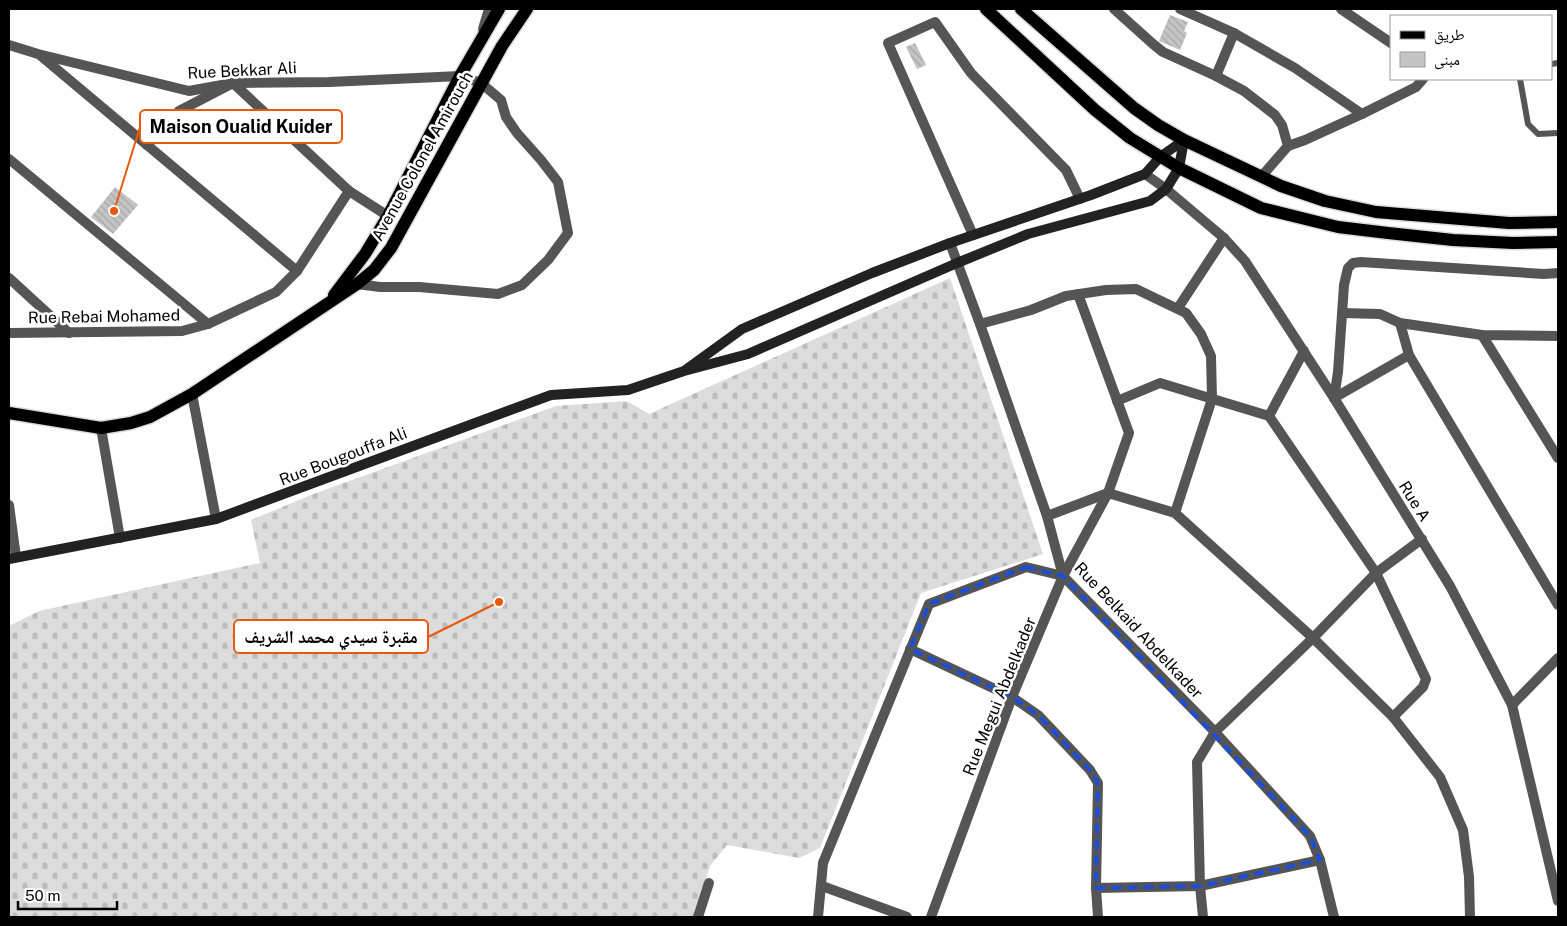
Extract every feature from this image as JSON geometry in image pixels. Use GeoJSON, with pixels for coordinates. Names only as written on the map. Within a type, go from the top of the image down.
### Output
{"type":"FeatureCollection","features":[{"type":"Feature","properties":{"kind":"main road","name":"Avenue Colonel Amirouch"},"geometry":{"type":"LineString","coordinates":[[328,303],[365,254],[388,216],[460,76],[499,9]]}},
{"type":"Feature","properties":{"kind":"main road","name":"Avenue Colonel Amirouch"},"geometry":{"type":"LineString","coordinates":[[9,413],[101,428],[131,423],[150,417],[192,394],[357,284],[374,270],[391,248],[502,46],[527,9]]}},
{"type":"Feature","properties":{"kind":"main road"},"geometry":{"type":"LineString","coordinates":[[986,9],[1095,110],[1130,138],[1179,168],[1261,208],[1338,227],[1453,240],[1513,243],[1558,242]]}},
{"type":"Feature","properties":{"kind":"main road"},"geometry":{"type":"LineString","coordinates":[[1021,9],[1134,108],[1158,126],[1281,186],[1325,201],[1376,212],[1509,223],[1558,222]]}},
{"type":"Feature","properties":{"kind":"street"},"geometry":{"type":"LineString","coordinates":[[480,41],[489,9]]}},
{"type":"Feature","properties":{"kind":"street"},"geometry":{"type":"LineString","coordinates":[[1114,9],[1163,52],[1216,76],[1244,92],[1275,115],[1282,125],[1288,146]]}},
{"type":"Feature","properties":{"kind":"street"},"geometry":{"type":"LineString","coordinates":[[1180,9],[1234,32],[1295,68],[1362,114]]}},
{"type":"Feature","properties":{"kind":"street"},"geometry":{"type":"LineString","coordinates":[[1341,9],[1390,42]]}},
{"type":"Feature","properties":{"kind":"street"},"geometry":{"type":"LineString","coordinates":[[973,235],[888,43],[934,22],[971,72],[1066,170],[1080,199]]}},
{"type":"Feature","properties":{"kind":"street"},"geometry":{"type":"LineString","coordinates":[[1216,76],[1234,32]]}},
{"type":"Feature","properties":{"kind":"street","name":"Rue Bekkar Ali"},"geometry":{"type":"LineString","coordinates":[[9,44],[38,54],[189,91],[233,83],[329,82],[460,76],[481,83]]}},
{"type":"Feature","properties":{"kind":"street"},"geometry":{"type":"LineString","coordinates":[[38,54],[297,271]]}},
{"type":"Feature","properties":{"kind":"street"},"geometry":{"type":"LineString","coordinates":[[1261,177],[1288,146],[1362,114],[1416,87],[1421,80]]}},
{"type":"Feature","properties":{"kind":"street"},"geometry":{"type":"LineString","coordinates":[[146,144],[179,111],[233,83],[349,191],[388,216]]}},
{"type":"Feature","properties":{"kind":"street"},"geometry":{"type":"LineString","coordinates":[[357,284],[498,294],[522,285],[548,260],[568,233],[558,182],[517,134],[506,117],[501,100],[481,83]]}},
{"type":"Feature","properties":{"kind":"street"},"geometry":{"type":"LineString","coordinates":[[684,371],[742,329],[872,273],[950,243],[1080,199],[1145,174],[1160,157],[1184,140]]}},
{"type":"Feature","properties":{"kind":"street"},"geometry":{"type":"LineString","coordinates":[[684,371],[748,354],[1028,234],[1150,201],[1166,189],[1179,168],[1184,140]]}},
{"type":"Feature","properties":{"kind":"street"},"geometry":{"type":"LineString","coordinates":[[9,159],[208,324]]}},
{"type":"Feature","properties":{"kind":"street","name":"Rue A"},"geometry":{"type":"LineString","coordinates":[[1145,174],[1166,189],[1224,238],[1245,261],[1334,398],[1450,586],[1512,705],[1558,901]]}},
{"type":"Feature","properties":{"kind":"street","name":"Rue Rebai Mohamed"},"geometry":{"type":"LineString","coordinates":[[9,333],[182,331],[208,324],[276,292],[297,271],[349,191]]}},
{"type":"Feature","properties":{"kind":"street"},"geometry":{"type":"LineString","coordinates":[[1178,308],[1224,238]]}},
{"type":"Feature","properties":{"kind":"street","name":"Rue Belkaid Abdelkader"},"geometry":{"type":"LineString","coordinates":[[950,243],[1047,516],[1064,576],[1216,732],[1310,836],[1320,860],[1334,917]]}},
{"type":"Feature","properties":{"kind":"street"},"geometry":{"type":"LineString","coordinates":[[1334,398],[1338,372],[1344,285],[1348,268],[1353,263],[1544,274],[1558,273]]}},
{"type":"Feature","properties":{"kind":"street"},"geometry":{"type":"LineString","coordinates":[[9,278],[69,333]]}},
{"type":"Feature","properties":{"kind":"street"},"geometry":{"type":"LineString","coordinates":[[980,324],[1031,310],[1066,296],[1106,290],[1136,289],[1186,313],[1201,334],[1211,356],[1212,399],[1175,513]]}},
{"type":"Feature","properties":{"kind":"street","name":"Rue Megui Abdelkader"},"geometry":{"type":"LineString","coordinates":[[931,917],[1012,697],[1064,576],[1108,493],[1129,433],[1078,294]]}},
{"type":"Feature","properties":{"kind":"street"},"geometry":{"type":"LineString","coordinates":[[1342,313],[1380,314],[1400,323],[1482,335],[1558,336]]}},
{"type":"Feature","properties":{"kind":"street"},"geometry":{"type":"LineString","coordinates":[[1400,323],[1409,355],[1558,605]]}},
{"type":"Feature","properties":{"kind":"street"},"geometry":{"type":"LineString","coordinates":[[1482,335],[1558,458]]}},
{"type":"Feature","properties":{"kind":"street"},"geometry":{"type":"LineString","coordinates":[[1269,416],[1304,351]]}},
{"type":"Feature","properties":{"kind":"street"},"geometry":{"type":"LineString","coordinates":[[1334,398],[1409,355]]}},
{"type":"Feature","properties":{"kind":"street","name":"Rue Bougouffa Ali"},"geometry":{"type":"LineString","coordinates":[[12,558],[216,519],[550,395],[628,390],[684,371]]}},
{"type":"Feature","properties":{"kind":"street"},"geometry":{"type":"LineString","coordinates":[[1117,401],[1160,383],[1269,416],[1376,573],[1426,679],[1423,687],[1392,718]]}},
{"type":"Feature","properties":{"kind":"street"},"geometry":{"type":"LineString","coordinates":[[192,394],[216,519]]}},
{"type":"Feature","properties":{"kind":"street"},"geometry":{"type":"LineString","coordinates":[[101,428],[120,538]]}},
{"type":"Feature","properties":{"kind":"street"},"geometry":{"type":"LineString","coordinates":[[1047,516],[1108,493],[1175,513],[1313,638],[1392,718],[1440,777],[1463,830],[1469,877],[1470,917]]}},
{"type":"Feature","properties":{"kind":"street"},"geometry":{"type":"LineString","coordinates":[[9,505],[12,558]]}},
{"type":"Feature","properties":{"kind":"street"},"geometry":{"type":"LineString","coordinates":[[1203,917],[1200,886],[1197,762],[1216,732],[1313,638],[1376,573],[1422,539]]}},
{"type":"Feature","properties":{"kind":"street"},"geometry":{"type":"LineString","coordinates":[[818,917],[823,864],[929,604],[1026,567],[1064,576]]}},
{"type":"Feature","properties":{"kind":"street"},"geometry":{"type":"LineString","coordinates":[[910,649],[1012,697],[1038,715],[1090,770],[1098,783],[1096,888],[1098,917]]}},
{"type":"Feature","properties":{"kind":"street"},"geometry":{"type":"LineString","coordinates":[[1512,705],[1558,658]]}},
{"type":"Feature","properties":{"kind":"street"},"geometry":{"type":"LineString","coordinates":[[1096,888],[1200,886],[1320,860]]}},
{"type":"Feature","properties":{"kind":"street"},"geometry":{"type":"LineString","coordinates":[[698,917],[709,883]]}},
{"type":"Feature","properties":{"kind":"street"},"geometry":{"type":"LineString","coordinates":[[822,886],[907,917]]}},
{"type":"Feature","properties":{"kind":"lane"},"geometry":{"type":"LineString","coordinates":[[1520,80],[1528,124],[1538,134],[1558,133]]}},
{"type":"Feature","properties":{"kind":"highlighted area"},"geometry":{"type":"Polygon","coordinates":[[[1026,567],[1063,576],[1310,836],[1320,860],[1200,886],[1096,888],[1098,783],[1090,770],[1038,715],[1012,697],[910,649],[929,604],[1026,567]]]}},
{"type":"Feature","properties":{"kind":"green space"},"geometry":{"type":"Polygon","coordinates":[[[950,278],[1043,554],[921,593],[820,848],[799,858],[727,845],[710,866],[694,917],[9,917],[9,626],[39,611],[260,563],[251,520],[316,493],[556,406],[627,401],[649,414],[950,278]]]}},
{"type":"Feature","properties":{"kind":"building"},"geometry":{"type":"Polygon","coordinates":[[[1170,15],[1188,22],[1184,31],[1187,33],[1180,50],[1159,41],[1170,15]]]}},
{"type":"Feature","properties":{"kind":"building"},"geometry":{"type":"Polygon","coordinates":[[[915,43],[926,65],[917,69],[906,47],[915,43]]]}},
{"type":"Feature","properties":{"kind":"building"},"geometry":{"type":"Polygon","coordinates":[[[115,187],[138,205],[113,234],[91,217],[115,187]]]}},
{"type":"Feature","properties":{"kind":"place","name":"Maison Oualid Kuider"},"geometry":{"type":"Point","coordinates":[114,211]}},
{"type":"Feature","properties":{"kind":"place","name":"مقبرة سيدي محمد الشريف"},"geometry":{"type":"Point","coordinates":[499,602]}}]}
